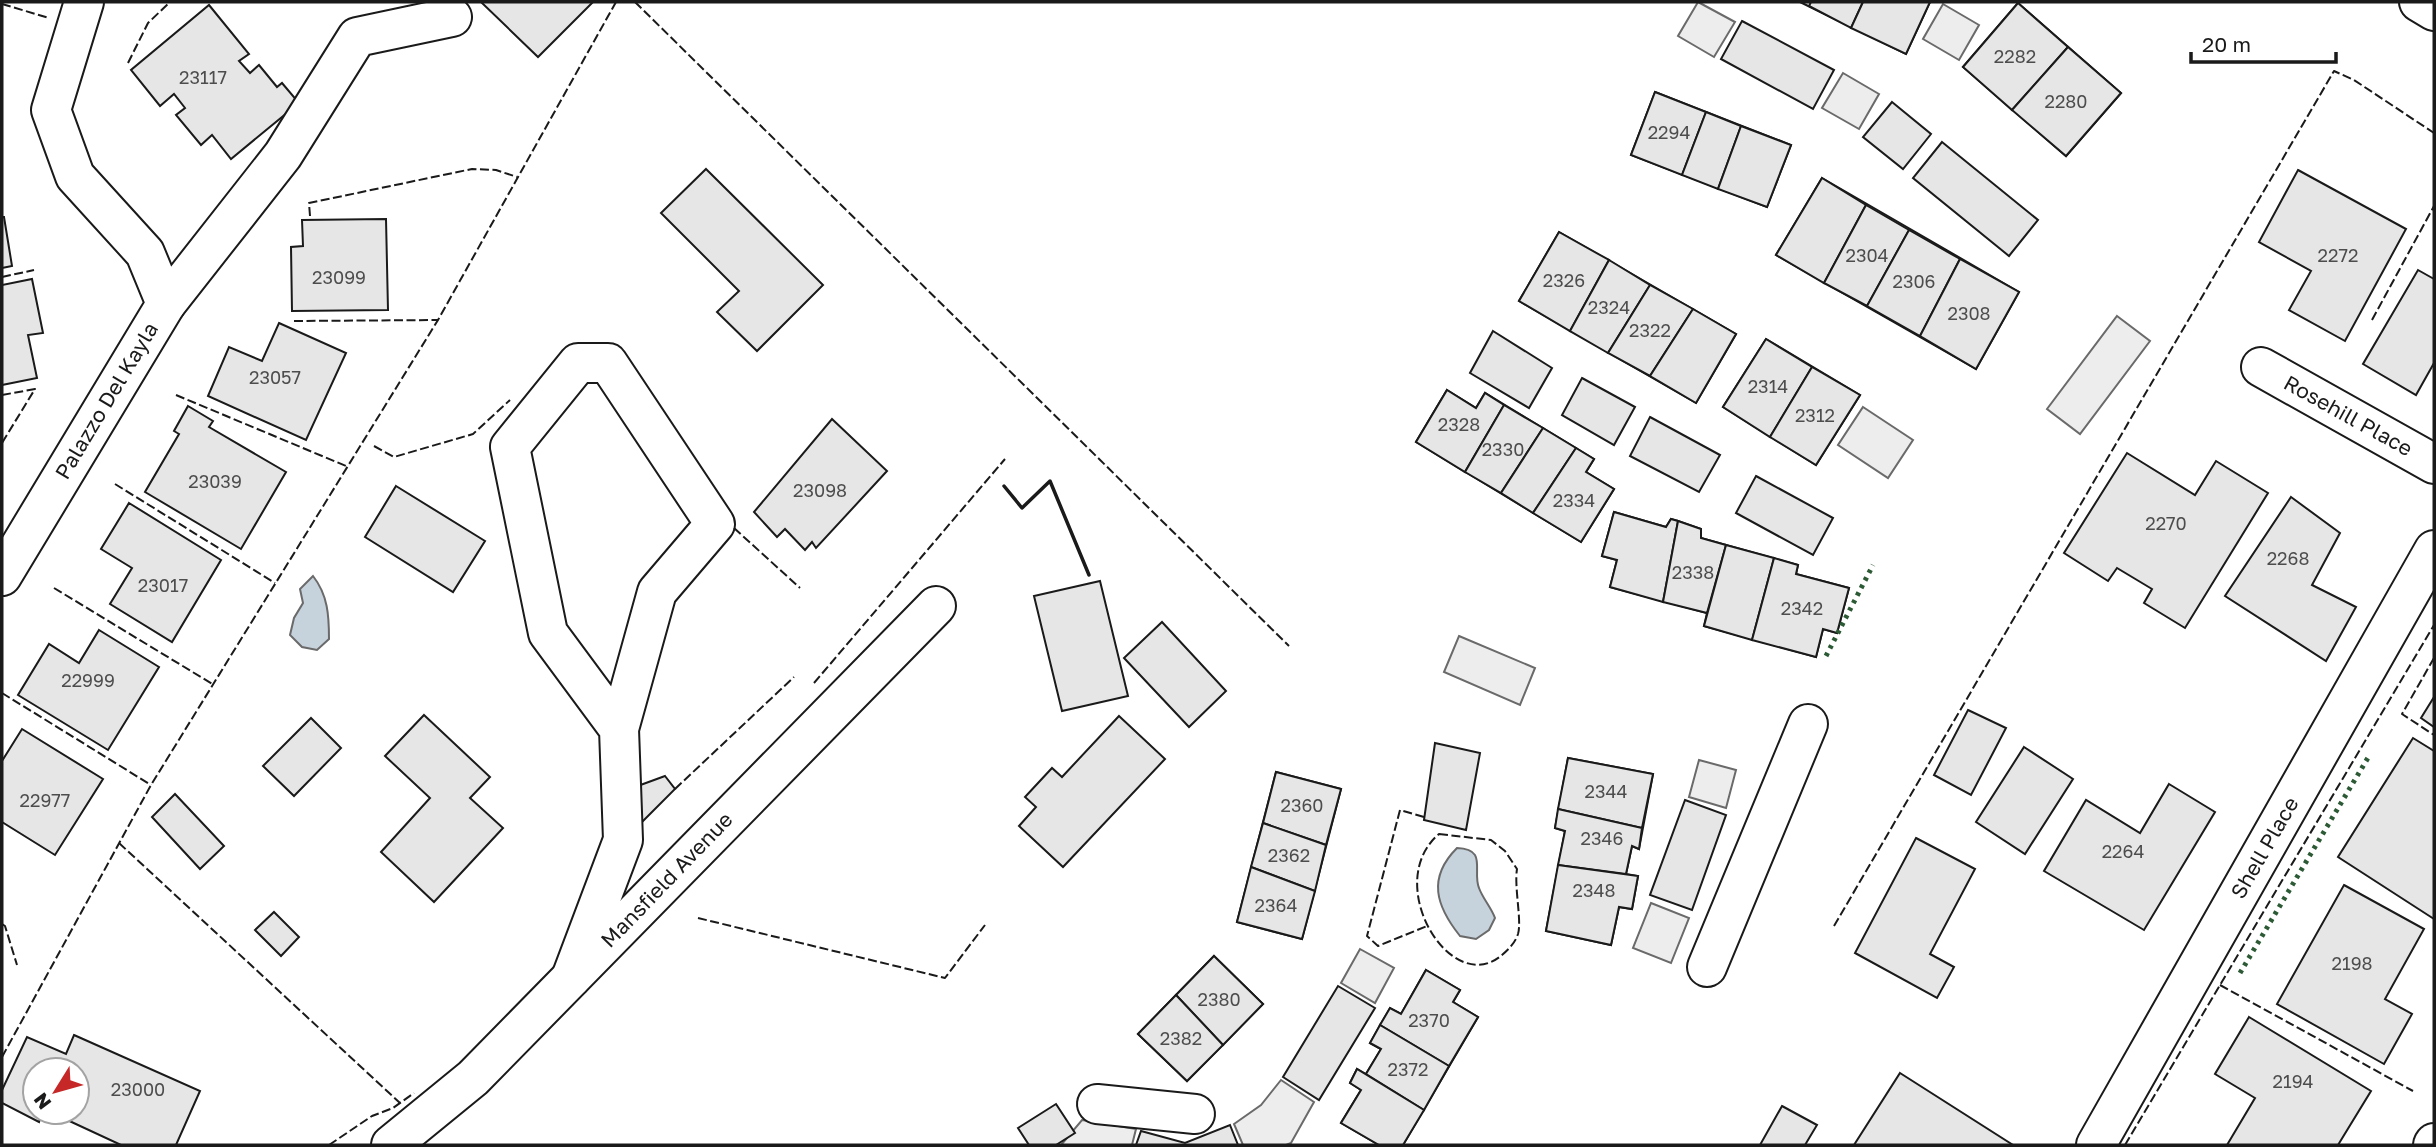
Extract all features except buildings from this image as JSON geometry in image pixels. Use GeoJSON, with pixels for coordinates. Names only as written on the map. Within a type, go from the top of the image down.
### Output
{"type":"FeatureCollection","features":[{"type":"Feature","properties":{"kind":"street","name":"Palazzo Del Kayla"},"geometry":{"type":"LineString","coordinates":[[2,576],[166,304],[145,253],[75,176],[51,110],[84,2]]}},
{"type":"Feature","properties":{"kind":"street"},"geometry":{"type":"LineString","coordinates":[[2419,2],[2434,11]]}},
{"type":"Feature","properties":{"kind":"street"},"geometry":{"type":"LineString","coordinates":[[166,304],[283,155],[357,37],[452,17]]}},
{"type":"Feature","properties":{"kind":"street"},"geometry":{"type":"LineString","coordinates":[[571,978],[623,840],[619,729],[657,592],[715,524],[608,363],[578,363],[510,447],[548,633],[619,729]]}},
{"type":"Feature","properties":{"kind":"street","name":"Rosehill Place"},"geometry":{"type":"LineString","coordinates":[[2261,368],[2434,464]]}},
{"type":"Feature","properties":{"kind":"street","name":"Shell Place"},"geometry":{"type":"LineString","coordinates":[[2096,1145],[2434,550]]}},
{"type":"Feature","properties":{"kind":"street","name":"Mansfield Avenue"},"geometry":{"type":"LineString","coordinates":[[391,1145],[473,1078],[936,606]]}},
{"type":"Feature","properties":{"kind":"street"},"geometry":{"type":"LineString","coordinates":[[1707,967],[1808,724]]}},
{"type":"Feature","properties":{"kind":"street"},"geometry":{"type":"LineString","coordinates":[[1097,1104],[1195,1114]]}},
{"type":"Feature","properties":{"kind":"shaded area"},"geometry":{"type":"Polygon","coordinates":[[[1698,2],[1735,22],[1714,57],[1678,36],[1698,2]]]}},
{"type":"Feature","properties":{"kind":"shaded area"},"geometry":{"type":"Polygon","coordinates":[[[1943,4],[1979,25],[1959,60],[1923,39],[1943,4]]]}},
{"type":"Feature","properties":{"kind":"shaded area"},"geometry":{"type":"Polygon","coordinates":[[[1843,73],[1879,94],[1859,129],[1822,108],[1843,73]]]}},
{"type":"Feature","properties":{"kind":"shaded area"},"geometry":{"type":"Polygon","coordinates":[[[2117,316],[2150,341],[2080,434],[2047,409],[2117,316]]]}},
{"type":"Feature","properties":{"kind":"shaded area"},"geometry":{"type":"Polygon","coordinates":[[[1863,407],[1913,440],[1888,478],[1838,445],[1863,407]]]}},
{"type":"Feature","properties":{"kind":"shaded area"},"geometry":{"type":"Polygon","coordinates":[[[313,576],[325,598],[329,622],[329,639],[317,650],[302,647],[290,635],[294,618],[303,603],[300,589],[313,576]]]}},
{"type":"Feature","properties":{"kind":"shaded area"},"geometry":{"type":"Polygon","coordinates":[[[1459,636],[1535,668],[1520,705],[1444,672],[1459,636]]]}},
{"type":"Feature","properties":{"kind":"shaded area"},"geometry":{"type":"Polygon","coordinates":[[[1699,760],[1736,770],[1726,808],[1689,797],[1699,760]]]}},
{"type":"Feature","properties":{"kind":"shaded area"},"geometry":{"type":"Polygon","coordinates":[[[1457,848],[1467,849],[1476,857],[1479,888],[1495,918],[1489,930],[1476,939],[1460,936],[1445,914],[1438,892],[1441,870],[1457,848]]]}},
{"type":"Feature","properties":{"kind":"shaded area"},"geometry":{"type":"Polygon","coordinates":[[[1651,903],[1689,918],[1671,963],[1633,948],[1651,903]]]}},
{"type":"Feature","properties":{"kind":"shaded area"},"geometry":{"type":"Polygon","coordinates":[[[1360,949],[1394,968],[1375,1003],[1341,983],[1360,949]]]}},
{"type":"Feature","properties":{"kind":"shaded area"},"geometry":{"type":"Polygon","coordinates":[[[1281,1080],[1314,1102],[1291,1143],[1243,1145],[1234,1124],[1261,1105],[1281,1080]]]}},
{"type":"Feature","properties":{"kind":"shaded area"},"geometry":{"type":"Polygon","coordinates":[[[1082,1120],[1136,1129],[1132,1145],[1061,1145],[1082,1120]]]}},
{"type":"Feature","properties":{"kind":"hedge"},"geometry":{"type":"LineString","coordinates":[[1826,656],[1873,565]]}},
{"type":"Feature","properties":{"kind":"hedge"},"geometry":{"type":"LineString","coordinates":[[2240,973],[2369,756]]}},
{"type":"Feature","properties":{"kind":"fence"},"geometry":{"type":"LineString","coordinates":[[128,63],[148,23],[170,2]]}},
{"type":"Feature","properties":{"kind":"fence"},"geometry":{"type":"LineString","coordinates":[[2,1057],[151,785],[438,320],[616,2]]}},
{"type":"Feature","properties":{"kind":"fence"},"geometry":{"type":"LineString","coordinates":[[635,2],[1289,646]]}},
{"type":"Feature","properties":{"kind":"fence"},"geometry":{"type":"LineString","coordinates":[[2,4],[49,18]]}},
{"type":"Feature","properties":{"kind":"fence"},"geometry":{"type":"LineString","coordinates":[[1834,926],[2334,71],[2354,80],[2434,133]]}},
{"type":"Feature","properties":{"kind":"fence"},"geometry":{"type":"LineString","coordinates":[[310,216],[309,203],[472,169],[496,170],[517,177]]}},
{"type":"Feature","properties":{"kind":"fence"},"geometry":{"type":"LineString","coordinates":[[2372,320],[2434,206]]}},
{"type":"Feature","properties":{"kind":"fence"},"geometry":{"type":"LineString","coordinates":[[2,277],[34,270]]}},
{"type":"Feature","properties":{"kind":"fence"},"geometry":{"type":"LineString","coordinates":[[294,321],[438,320]]}},
{"type":"Feature","properties":{"kind":"fence"},"geometry":{"type":"LineString","coordinates":[[2,395],[35,389],[2,443]]}},
{"type":"Feature","properties":{"kind":"fence"},"geometry":{"type":"LineString","coordinates":[[176,395],[346,466]]}},
{"type":"Feature","properties":{"kind":"fence"},"geometry":{"type":"LineString","coordinates":[[374,446],[394,457],[473,434],[510,400]]}},
{"type":"Feature","properties":{"kind":"fence"},"geometry":{"type":"LineString","coordinates":[[814,683],[1005,459]]}},
{"type":"Feature","properties":{"kind":"fence"},"geometry":{"type":"LineString","coordinates":[[115,484],[275,583]]}},
{"type":"Feature","properties":{"kind":"fence"},"geometry":{"type":"LineString","coordinates":[[734,528],[800,588]]}},
{"type":"Feature","properties":{"kind":"fence"},"geometry":{"type":"LineString","coordinates":[[54,588],[214,685]]}},
{"type":"Feature","properties":{"kind":"fence"},"geometry":{"type":"LineString","coordinates":[[2125,1145],[2434,625]]}},
{"type":"Feature","properties":{"kind":"fence"},"geometry":{"type":"LineString","coordinates":[[2434,658],[2402,714],[2434,735]]}},
{"type":"Feature","properties":{"kind":"fence"},"geometry":{"type":"LineString","coordinates":[[675,789],[794,677]]}},
{"type":"Feature","properties":{"kind":"fence"},"geometry":{"type":"LineString","coordinates":[[2,693],[151,785]]}},
{"type":"Feature","properties":{"kind":"fence"},"geometry":{"type":"LineString","coordinates":[[1424,817],[1400,810],[1367,936],[1378,946],[1427,926]]}},
{"type":"Feature","properties":{"kind":"fence"},"geometry":{"type":"LineString","coordinates":[[1439,834],[1491,840],[1505,851],[1517,869],[1518,934],[1512,946],[1502,955],[1482,964],[1462,962],[1444,949],[1430,929],[1420,905],[1417,880],[1423,855],[1439,834]]}},
{"type":"Feature","properties":{"kind":"fence"},"geometry":{"type":"LineString","coordinates":[[119,843],[400,1103]]}},
{"type":"Feature","properties":{"kind":"fence"},"geometry":{"type":"LineString","coordinates":[[698,918],[945,978],[985,925]]}},
{"type":"Feature","properties":{"kind":"fence"},"geometry":{"type":"LineString","coordinates":[[2,924],[5,926],[17,965]]}},
{"type":"Feature","properties":{"kind":"fence"},"geometry":{"type":"LineString","coordinates":[[2220,985],[2413,1091]]}},
{"type":"Feature","properties":{"kind":"fence"},"geometry":{"type":"LineString","coordinates":[[329,1145],[372,1116],[393,1108],[414,1093]]}},
{"type":"Feature","properties":{"kind":"wall"},"geometry":{"type":"LineString","coordinates":[[1004,486],[1022,508],[1050,481],[1089,575]]}}]}
